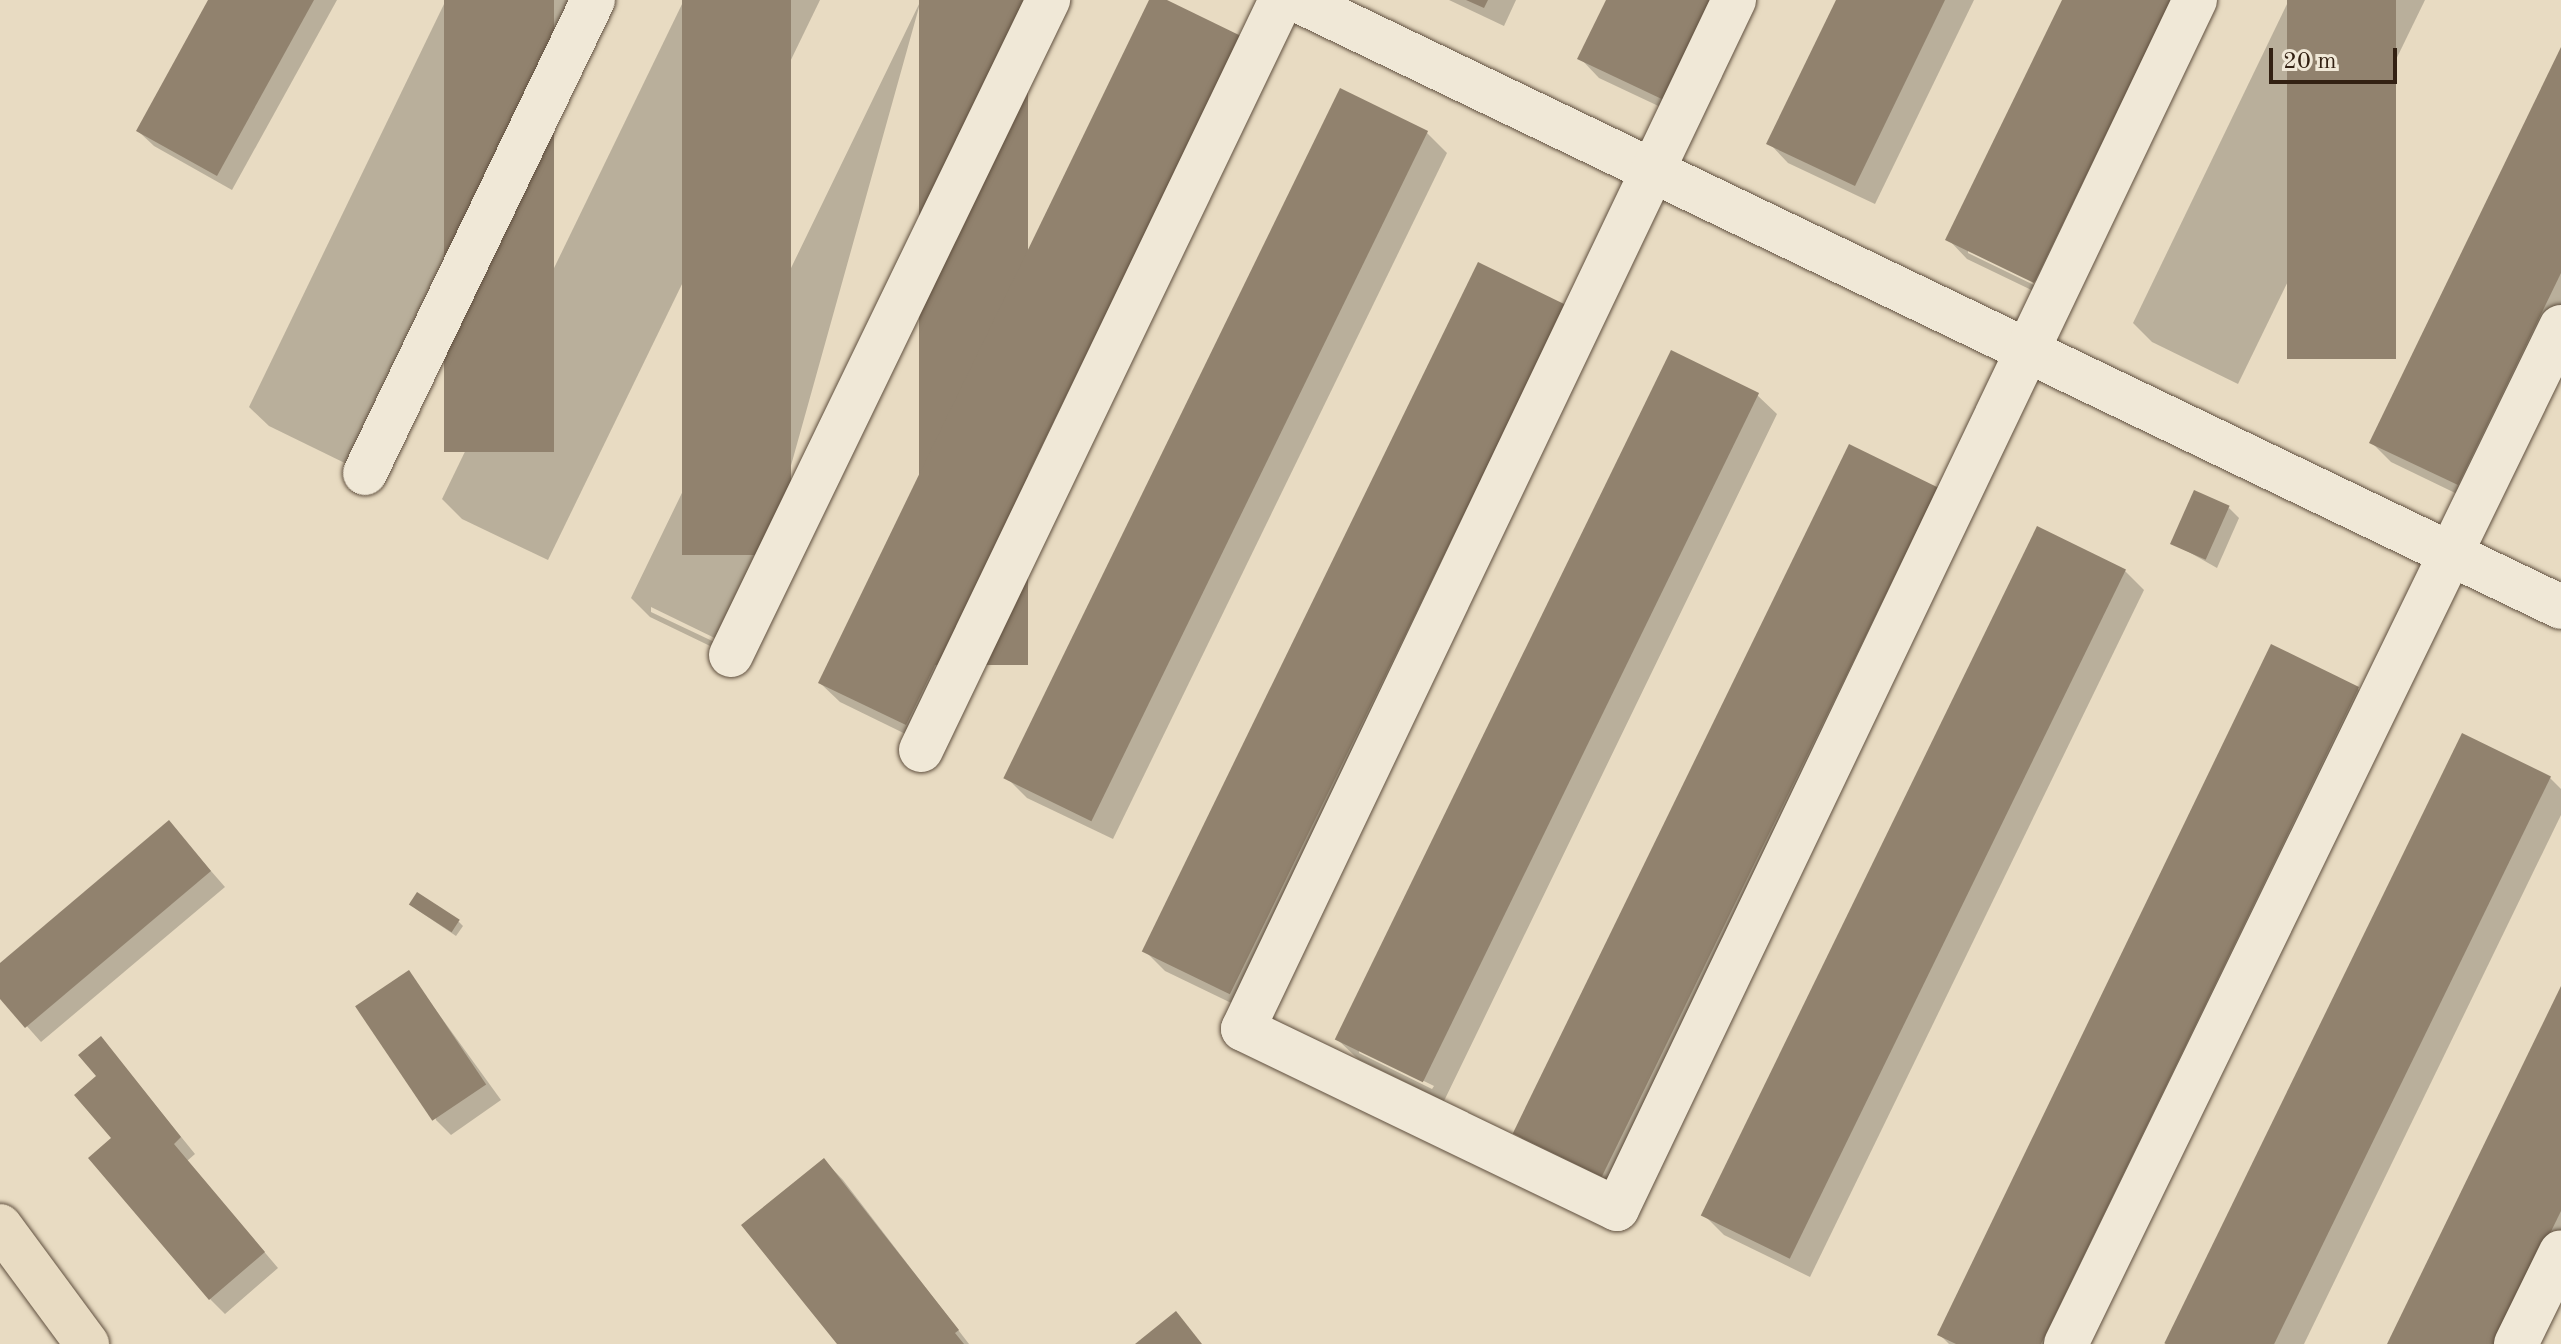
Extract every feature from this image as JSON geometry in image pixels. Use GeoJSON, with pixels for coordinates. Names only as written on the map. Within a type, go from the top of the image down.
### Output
{"type":"FeatureCollection","features":[{"type":"Feature","properties":{"kind":"main road"},"geometry":{"type":"LineString","coordinates":[[0,1226],[87,1344]]}},
{"type":"Feature","properties":{"kind":"lane"},"geometry":{"type":"LineString","coordinates":[[365,473],[593,0]]}},
{"type":"Feature","properties":{"kind":"lane"},"geometry":{"type":"LineString","coordinates":[[731,655],[1048,0]]}},
{"type":"Feature","properties":{"kind":"lane"},"geometry":{"type":"LineString","coordinates":[[921,750],[1281,0]]}},
{"type":"Feature","properties":{"kind":"lane"},"geometry":{"type":"LineString","coordinates":[[1297,0],[2561,607]]}},
{"type":"Feature","properties":{"kind":"lane"},"geometry":{"type":"LineString","coordinates":[[1734,0],[1243,1029],[1617,1209],[2025,350],[2195,0]]}},
{"type":"Feature","properties":{"kind":"lane"},"geometry":{"type":"LineString","coordinates":[[2066,1344],[2561,327]]}},
{"type":"Feature","properties":{"kind":"lane"},"geometry":{"type":"LineString","coordinates":[[2516,1344],[2561,1252]]}},
{"type":"Feature","properties":{"kind":"building"},"geometry":{"type":"Polygon","coordinates":[[[208,0],[314,0],[217,176],[136,131],[208,0]]]}},
{"type":"Feature","properties":{"kind":"building"},"geometry":{"type":"Polygon","coordinates":[[[444,0],[554,0],[554,452],[444,452],[444,0]]]}},
{"type":"Feature","properties":{"kind":"building"},"geometry":{"type":"Polygon","coordinates":[[[682,0],[791,0],[791,555],[682,555],[682,0]]]}},
{"type":"Feature","properties":{"kind":"building"},"geometry":{"type":"Polygon","coordinates":[[[919,0],[1028,0],[1028,665],[919,665],[919,0]]]}},
{"type":"Feature","properties":{"kind":"building"},"geometry":{"type":"Polygon","coordinates":[[[1149,0],[1167,0],[1241,36],[906,725],[818,683],[1149,0]]]}},
{"type":"Feature","properties":{"kind":"building"},"geometry":{"type":"Polygon","coordinates":[[[1466,0],[1488,0],[1484,8],[1466,0]]]}},
{"type":"Feature","properties":{"kind":"building"},"geometry":{"type":"Polygon","coordinates":[[[1606,0],[1715,0],[1666,101],[1577,59],[1606,0]]]}},
{"type":"Feature","properties":{"kind":"building"},"geometry":{"type":"Polygon","coordinates":[[[1836,0],[1945,0],[1855,186],[1766,144],[1836,0]]]}},
{"type":"Feature","properties":{"kind":"building"},"geometry":{"type":"Polygon","coordinates":[[[2062,0],[2171,0],[2034,283],[1945,240],[2062,0]]]}},
{"type":"Feature","properties":{"kind":"building"},"geometry":{"type":"Polygon","coordinates":[[[2287,0],[2396,0],[2396,359],[2287,359],[2287,0]]]}},
{"type":"Feature","properties":{"kind":"building"},"geometry":{"type":"Polygon","coordinates":[[[2561,47],[2561,273],[2458,485],[2369,443],[2561,47]]]}},
{"type":"Feature","properties":{"kind":"building"},"geometry":{"type":"Polygon","coordinates":[[[1340,88],[1428,131],[1091,821],[1003,778],[1340,88]]]}},
{"type":"Feature","properties":{"kind":"building"},"geometry":{"type":"Polygon","coordinates":[[[1478,262],[1566,305],[1230,994],[1142,951],[1478,262]]]}},
{"type":"Feature","properties":{"kind":"building"},"geometry":{"type":"Polygon","coordinates":[[[1671,350],[1759,393],[1423,1082],[1335,1039],[1671,350]]]}},
{"type":"Feature","properties":{"kind":"building"},"geometry":{"type":"Polygon","coordinates":[[[1849,444],[1938,487],[1602,1177],[1513,1133],[1849,444]]]}},
{"type":"Feature","properties":{"kind":"building"},"geometry":{"type":"Polygon","coordinates":[[[2194,490],[2230,506],[2206,560],[2170,544],[2194,490]]]}},
{"type":"Feature","properties":{"kind":"building"},"geometry":{"type":"Polygon","coordinates":[[[2037,526],[2126,569],[1790,1259],[1701,1215],[2037,526]]]}},
{"type":"Feature","properties":{"kind":"building"},"geometry":{"type":"Polygon","coordinates":[[[2271,644],[2359,687],[2041,1344],[1956,1344],[1937,1335],[2271,644]]]}},
{"type":"Feature","properties":{"kind":"building"},"geometry":{"type":"Polygon","coordinates":[[[2462,733],[2551,776],[2274,1344],[2164,1343],[2462,733]]]}},
{"type":"Feature","properties":{"kind":"building"},"geometry":{"type":"Polygon","coordinates":[[[169,820],[211,871],[25,1028],[0,999],[0,963],[169,820]]]}},
{"type":"Feature","properties":{"kind":"building"},"geometry":{"type":"Polygon","coordinates":[[[417,892],[460,920],[452,932],[409,905],[417,892]]]}},
{"type":"Feature","properties":{"kind":"building"},"geometry":{"type":"Polygon","coordinates":[[[409,970],[486,1084],[432,1121],[355,1006],[409,970]]]}},
{"type":"Feature","properties":{"kind":"building"},"geometry":{"type":"Polygon","coordinates":[[[2561,986],[2561,1211],[2496,1344],[2387,1344],[2561,986]]]}},
{"type":"Feature","properties":{"kind":"building"},"geometry":{"type":"Polygon","coordinates":[[[101,1036],[181,1137],[174,1144],[265,1252],[209,1300],[88,1158],[111,1138],[74,1095],[96,1076],[78,1055],[101,1036]]]}},
{"type":"Feature","properties":{"kind":"building"},"geometry":{"type":"Polygon","coordinates":[[[824,1158],[959,1330],[955,1333],[964,1344],[837,1344],[741,1225],[824,1158]]]}},
{"type":"Feature","properties":{"kind":"building"},"geometry":{"type":"Polygon","coordinates":[[[1176,1311],[1202,1344],[1135,1344],[1176,1311]]]}}]}
